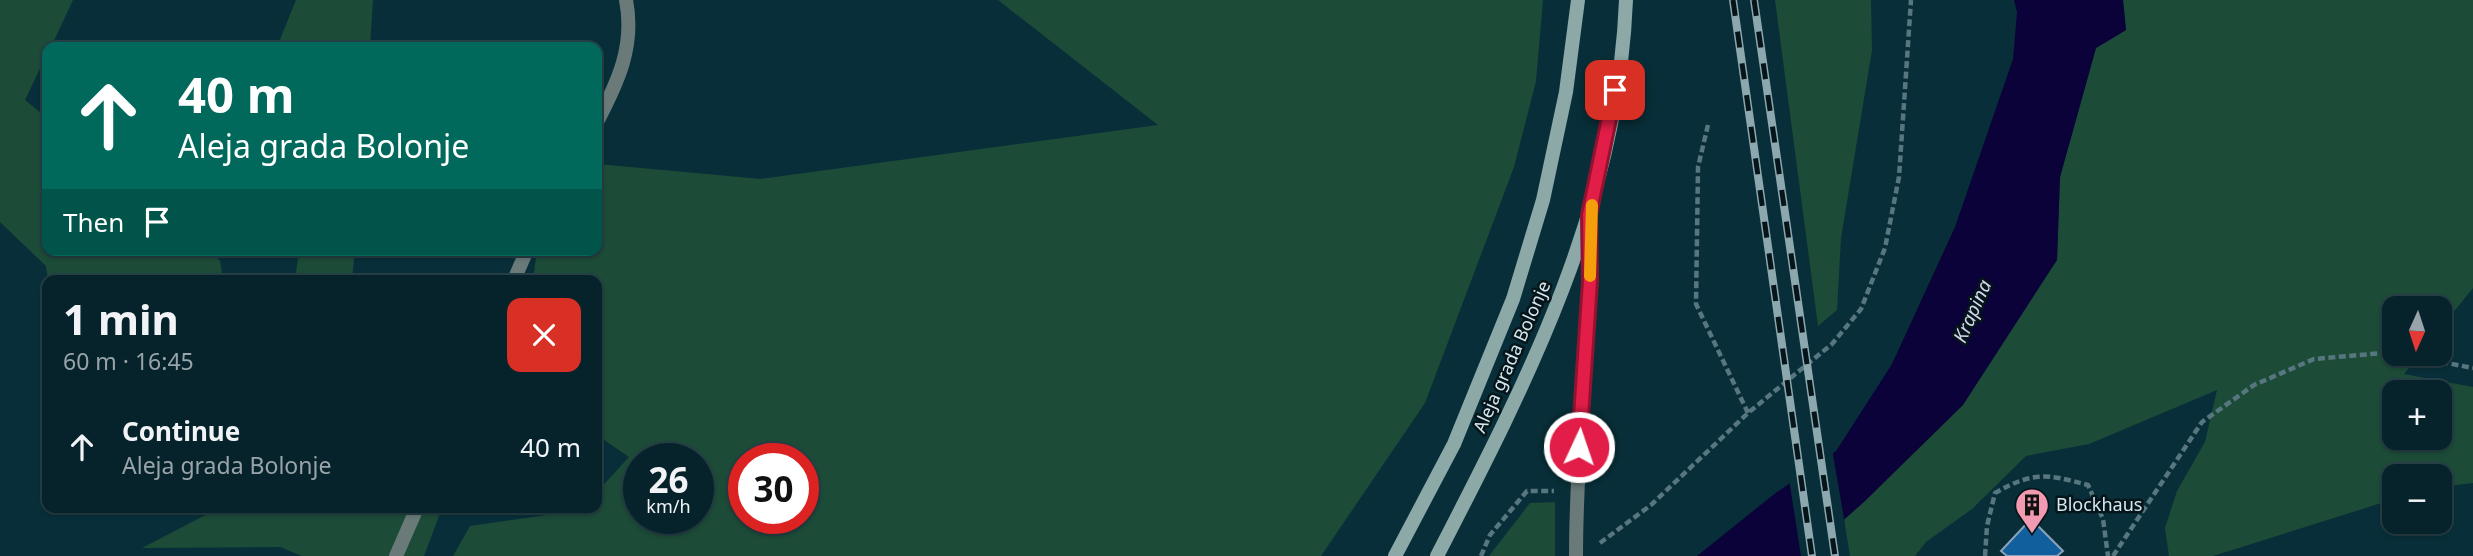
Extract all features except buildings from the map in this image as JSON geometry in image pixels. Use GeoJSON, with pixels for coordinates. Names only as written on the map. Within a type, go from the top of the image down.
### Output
{"type":"FeatureCollection","features":[{"type":"Feature","properties":{"kind":"main road","name":"Aleja grada Bolonje"},"geometry":{"type":"LineString","coordinates":[[1395,556],[1454,444],[1513,299],[1543,200],[1566,92],[1578,0]]}},
{"type":"Feature","properties":{"kind":"main road","name":"Aleja grada Bolonje"},"geometry":{"type":"LineString","coordinates":[[1437,556],[1547,333],[1589,215],[1612,112],[1626,0]]}},
{"type":"Feature","properties":{"kind":"street"},"geometry":{"type":"LineString","coordinates":[[602,113],[616,87],[628,52],[629,17],[626,0]]}},
{"type":"Feature","properties":{"kind":"street"},"geometry":{"type":"LineString","coordinates":[[1576,556],[1576,493],[1590,281],[1589,215]]}},
{"type":"Feature","properties":{"kind":"street"},"geometry":{"type":"LineString","coordinates":[[515,275],[524,256]]}},
{"type":"Feature","properties":{"kind":"street"},"geometry":{"type":"LineString","coordinates":[[396,556],[415,513]]}},
{"type":"Feature","properties":{"kind":"path"},"geometry":{"type":"LineString","coordinates":[[1593,549],[1651,505],[1748,413],[1832,344],[1861,309],[1885,248],[1899,177],[1911,0]]}},
{"type":"Feature","properties":{"kind":"path"},"geometry":{"type":"LineString","coordinates":[[1708,125],[1698,167],[1696,304],[1748,413]]}},
{"type":"Feature","properties":{"kind":"path"},"geometry":{"type":"LineString","coordinates":[[2110,556],[2202,422],[2254,386],[2314,359],[2382,353]]}},
{"type":"Feature","properties":{"kind":"path"},"geometry":{"type":"LineString","coordinates":[[2452,364],[2473,368]]}},
{"type":"Feature","properties":{"kind":"path"},"geometry":{"type":"LineString","coordinates":[[1985,556],[1987,526],[1995,494],[2017,481],[2050,474],[2088,485],[2103,519],[2110,556]]}},
{"type":"Feature","properties":{"kind":"path"},"geometry":{"type":"LineString","coordinates":[[1481,556],[1490,536],[1527,491],[1576,493]]}},
{"type":"Feature","properties":{"kind":"green space"},"geometry":{"type":"Polygon","coordinates":[[[0,0],[73,0],[53,42],[42,42],[42,64],[25,100],[42,114],[42,256],[215,256],[220,260],[222,275],[47,275],[46,266],[0,222],[0,0]]]}},
{"type":"Feature","properties":{"kind":"green space"},"geometry":{"type":"Polygon","coordinates":[[[296,0],[373,0],[370,42],[279,42],[296,0]]]}},
{"type":"Feature","properties":{"kind":"green space"},"geometry":{"type":"Polygon","coordinates":[[[998,0],[1543,0],[1536,81],[1514,167],[1425,403],[1321,556],[453,556],[470,526],[562,513],[602,513],[602,487],[623,464],[623,534],[714,534],[714,443],[623,443],[623,453],[602,438],[602,275],[534,275],[536,256],[602,256],[602,164],[761,179],[1158,125],[998,0]]]}},
{"type":"Feature","properties":{"kind":"green space"},"geometry":{"type":"Polygon","coordinates":[[[1775,0],[1871,0],[1872,50],[1841,238],[1837,310],[1818,326],[1775,0]]]}},
{"type":"Feature","properties":{"kind":"green space"},"geometry":{"type":"Polygon","coordinates":[[[2123,0],[2473,0],[2473,288],[2452,314],[2452,296],[2382,296],[2382,366],[2410,366],[2404,374],[2436,380],[2382,380],[2382,450],[2452,450],[2452,383],[2473,387],[2473,483],[2452,486],[2452,464],[2382,464],[2382,503],[2213,556],[2169,556],[2165,528],[2177,491],[2205,442],[2217,390],[2089,444],[2026,456],[1972,509],[1926,542],[1915,556],[1850,556],[1844,519],[1865,501],[2057,260],[2060,177],[2096,48],[2126,30],[2123,0]]]}},
{"type":"Feature","properties":{"kind":"green space"},"geometry":{"type":"Polygon","coordinates":[[[298,256],[354,256],[352,275],[296,275],[298,256]]]}},
{"type":"Feature","properties":{"kind":"green space"},"geometry":{"type":"Polygon","coordinates":[[[1555,502],[1555,556],[1489,556],[1530,503],[1555,502]]]}},
{"type":"Feature","properties":{"kind":"green space"},"geometry":{"type":"Polygon","coordinates":[[[209,513],[440,513],[424,556],[302,556],[280,547],[142,548],[209,513]]]}},
{"type":"Feature","properties":{"kind":"water","name":"Krapina"},"geometry":{"type":"Polygon","coordinates":[[[2014,0],[2123,0],[2126,30],[2096,48],[2060,177],[2057,260],[1963,405],[1865,501],[1803,556],[1697,556],[1773,495],[1836,451],[1892,364],[1955,227],[2013,59],[2017,12],[2014,0]]]}},
{"type":"Feature","properties":{"kind":"pier"},"geometry":{"type":"Polygon","coordinates":[[[1832,449],[1845,524],[1808,556],[1801,556],[1789,479],[1832,449]]]}},
{"type":"Feature","properties":{"kind":"railway"},"geometry":{"type":"LineString","coordinates":[[1733,0],[1812,556]]}},
{"type":"Feature","properties":{"kind":"railway"},"geometry":{"type":"LineString","coordinates":[[1754,0],[1835,556]]}},
{"type":"Feature","properties":{"kind":"slow traffic"},"geometry":{"type":"LineString","coordinates":[[1590,276],[1589,215],[1592,205]]}},
{"type":"Feature","properties":{"kind":"place","name":"Blockhaus"},"geometry":{"type":"Point","coordinates":[2032,535]}},
{"type":"Feature","properties":{"kind":"route"},"geometry":{"type":"LineString","coordinates":[[1579,447],[1590,281],[1589,215],[1615,90]]}}]}
